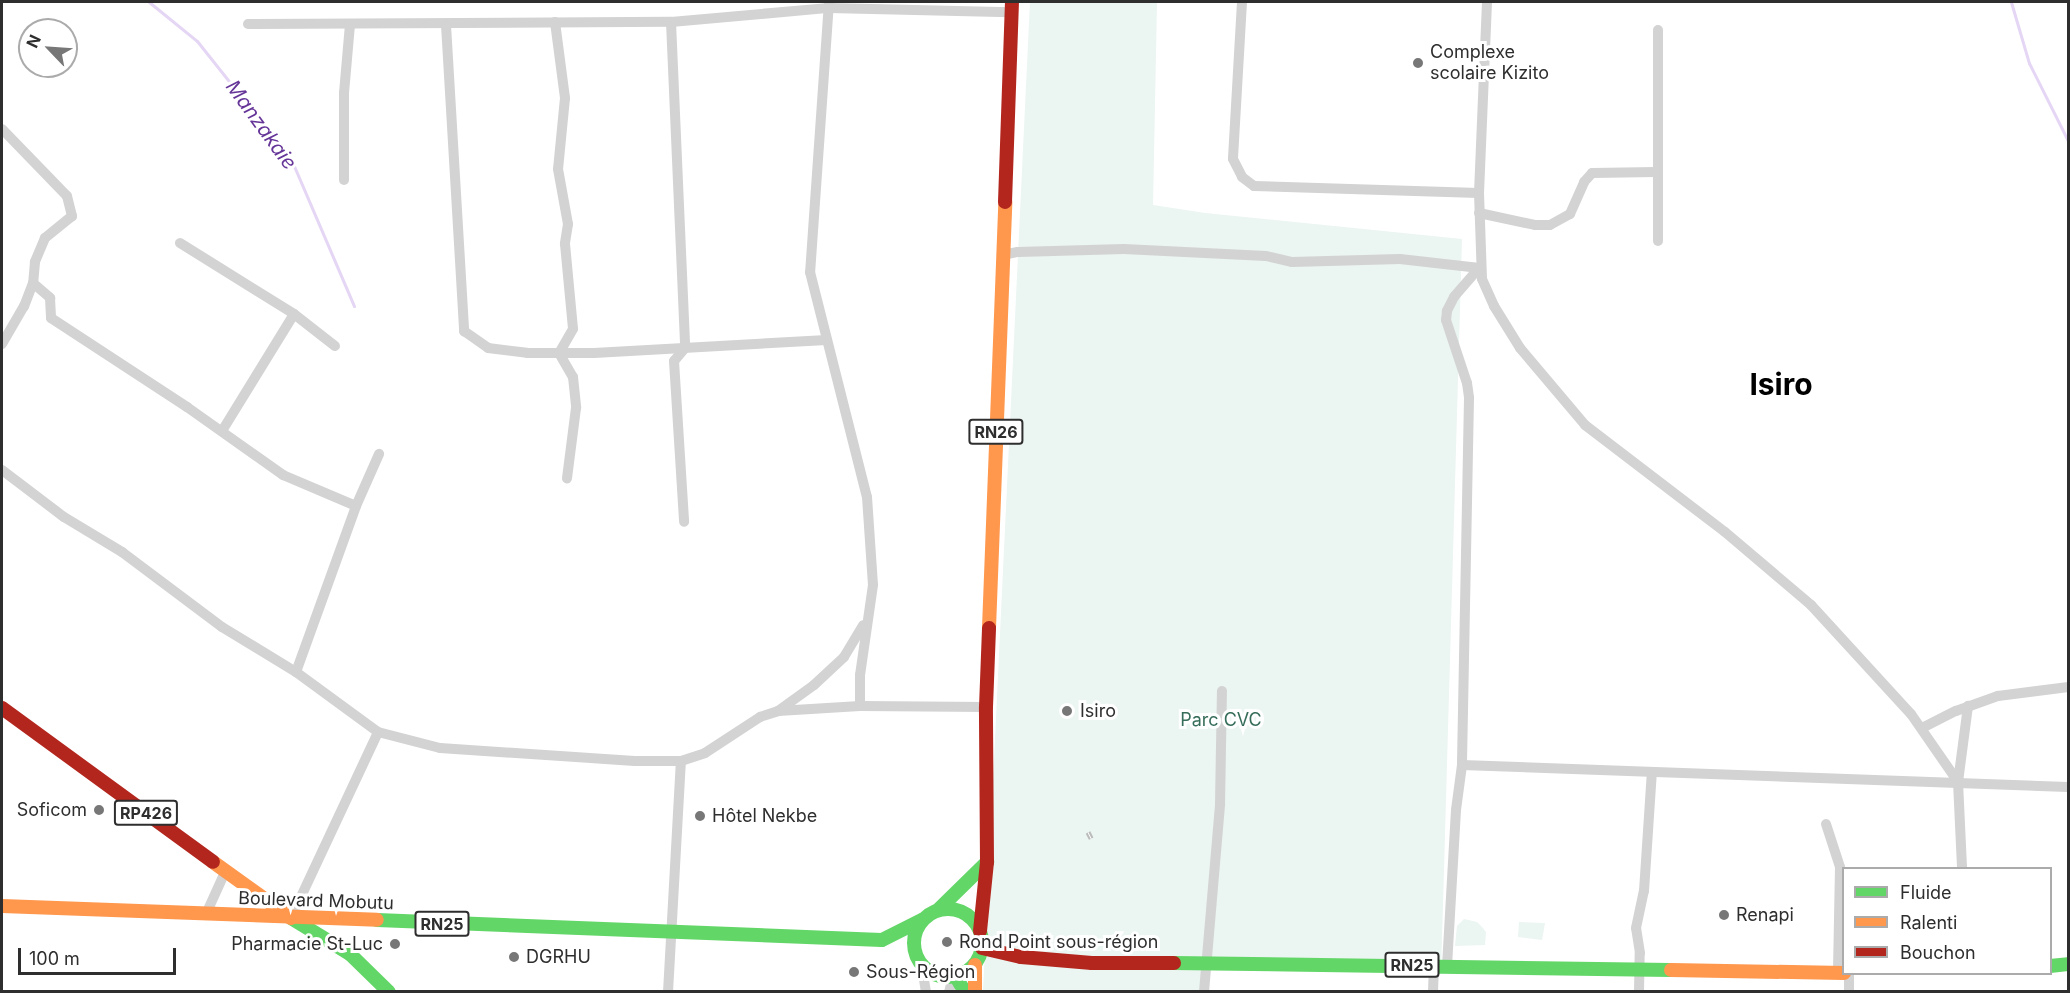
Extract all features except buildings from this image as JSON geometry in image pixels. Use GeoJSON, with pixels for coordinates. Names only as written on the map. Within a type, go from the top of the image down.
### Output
{"type":"FeatureCollection","features":[{"type":"Feature","properties":{"kind":"main road","name":"RN26"},"geometry":{"type":"LineString","coordinates":[[980,931],[987,862],[986,707],[1012,7]]}},
{"type":"Feature","properties":{"kind":"main road","name":"RP426"},"geometry":{"type":"LineString","coordinates":[[2,708],[291,918]]}},
{"type":"Feature","properties":{"kind":"main road"},"geometry":{"type":"LineString","coordinates":[[938,910],[987,862]]}},
{"type":"Feature","properties":{"kind":"main road","name":"Boulevard Mobutu"},"geometry":{"type":"LineString","coordinates":[[2,906],[882,940]]}},
{"type":"Feature","properties":{"kind":"main road","name":"RN25"},"geometry":{"type":"LineString","coordinates":[[882,940],[938,910]]}},
{"type":"Feature","properties":{"kind":"main road"},"geometry":{"type":"LineString","coordinates":[[938,910],[963,912],[976,923],[980,931],[982,948],[975,965],[975,992]]}},
{"type":"Feature","properties":{"kind":"main road"},"geometry":{"type":"LineString","coordinates":[[291,918],[350,954],[389,992]]}},
{"type":"Feature","properties":{"kind":"main road"},"geometry":{"type":"LineString","coordinates":[[920,964],[913,944],[922,920]]}},
{"type":"Feature","properties":{"kind":"main road","name":"RN25"},"geometry":{"type":"LineString","coordinates":[[882,940],[938,977],[952,982]]}},
{"type":"Feature","properties":{"kind":"main road","name":"RN25"},"geometry":{"type":"LineString","coordinates":[[982,948],[1021,957],[1092,963],[1441,965],[1842,973]]}},
{"type":"Feature","properties":{"kind":"main road"},"geometry":{"type":"LineString","coordinates":[[2052,966],[2068,964]]}},
{"type":"Feature","properties":{"kind":"main road"},"geometry":{"type":"LineString","coordinates":[[965,992],[952,982],[975,965]]}},
{"type":"Feature","properties":{"kind":"street"},"geometry":{"type":"LineString","coordinates":[[1242,2],[1233,159],[1242,177],[1254,186],[1479,194]]}},
{"type":"Feature","properties":{"kind":"street"},"geometry":{"type":"LineString","coordinates":[[1487,2],[1479,194],[1479,268],[1486,293],[1510,333],[1580,420],[1618,452],[1725,532],[1811,605],[1867,663],[1922,728],[1958,782]]}},
{"type":"Feature","properties":{"kind":"street"},"geometry":{"type":"LineString","coordinates":[[248,24],[446,25],[671,22],[829,5],[1012,7]]}},
{"type":"Feature","properties":{"kind":"street"},"geometry":{"type":"LineString","coordinates":[[829,5],[810,272],[867,497],[873,585],[866,620],[860,675],[860,706]]}},
{"type":"Feature","properties":{"kind":"street"},"geometry":{"type":"LineString","coordinates":[[555,22],[565,98],[558,169],[568,224],[565,244],[573,328],[559,353]]}},
{"type":"Feature","properties":{"kind":"street"},"geometry":{"type":"LineString","coordinates":[[671,22],[685,348],[674,362],[684,522]]}},
{"type":"Feature","properties":{"kind":"street"},"geometry":{"type":"LineString","coordinates":[[344,180],[344,93],[350,24]]}},
{"type":"Feature","properties":{"kind":"street"},"geometry":{"type":"LineString","coordinates":[[446,25],[464,331],[488,348],[527,353],[685,348],[827,340]]}},
{"type":"Feature","properties":{"kind":"street"},"geometry":{"type":"LineString","coordinates":[[1658,30],[1656,172],[1658,241]]}},
{"type":"Feature","properties":{"kind":"street"},"geometry":{"type":"LineString","coordinates":[[2,129],[67,196],[72,216],[45,238],[35,262],[33,283],[24,306],[2,344]]}},
{"type":"Feature","properties":{"kind":"street"},"geometry":{"type":"LineString","coordinates":[[1479,213],[1535,225],[1550,225],[1570,214],[1584,182],[1592,174],[1656,172]]}},
{"type":"Feature","properties":{"kind":"street"},"geometry":{"type":"LineString","coordinates":[[180,243],[294,314],[336,346]]}},
{"type":"Feature","properties":{"kind":"street"},"geometry":{"type":"LineString","coordinates":[[1002,255],[1018,252],[1124,249],[1266,256],[1292,262],[1400,259],[1479,268]]}},
{"type":"Feature","properties":{"kind":"street"},"geometry":{"type":"LineString","coordinates":[[1433,992],[1441,965],[1462,765],[1469,398],[1467,383],[1446,320],[1447,311],[1454,297],[1479,268]]}},
{"type":"Feature","properties":{"kind":"street"},"geometry":{"type":"LineString","coordinates":[[33,283],[50,298],[51,318],[222,430],[283,475],[356,506]]}},
{"type":"Feature","properties":{"kind":"street"},"geometry":{"type":"LineString","coordinates":[[222,430],[294,314]]}},
{"type":"Feature","properties":{"kind":"street"},"geometry":{"type":"LineString","coordinates":[[559,353],[573,377],[576,408],[567,478]]}},
{"type":"Feature","properties":{"kind":"street"},"geometry":{"type":"LineString","coordinates":[[296,672],[356,506],[379,454]]}},
{"type":"Feature","properties":{"kind":"street"},"geometry":{"type":"LineString","coordinates":[[2,470],[64,517],[122,552],[222,627],[296,672],[378,732],[440,748],[635,761],[681,761],[705,753],[760,717],[778,711],[860,706],[986,707]]}},
{"type":"Feature","properties":{"kind":"street"},"geometry":{"type":"LineString","coordinates":[[778,711],[814,685],[844,657],[866,620]]}},
{"type":"Feature","properties":{"kind":"street"},"geometry":{"type":"LineString","coordinates":[[1922,728],[1968,706],[1998,696],[2068,687]]}},
{"type":"Feature","properties":{"kind":"street"},"geometry":{"type":"LineString","coordinates":[[1204,992],[1220,804],[1222,691]]}},
{"type":"Feature","properties":{"kind":"street"},"geometry":{"type":"LineString","coordinates":[[1962,867],[1958,782],[1968,706]]}},
{"type":"Feature","properties":{"kind":"street"},"geometry":{"type":"LineString","coordinates":[[291,918],[378,732]]}},
{"type":"Feature","properties":{"kind":"street"},"geometry":{"type":"LineString","coordinates":[[668,992],[681,761]]}},
{"type":"Feature","properties":{"kind":"street"},"geometry":{"type":"LineString","coordinates":[[1462,765],[2068,787]]}},
{"type":"Feature","properties":{"kind":"street"},"geometry":{"type":"LineString","coordinates":[[1639,992],[1640,953],[1636,928],[1644,891],[1652,772]]}},
{"type":"Feature","properties":{"kind":"street"},"geometry":{"type":"LineString","coordinates":[[1826,824],[1840,867],[1842,920]]}},
{"type":"Feature","properties":{"kind":"street"},"geometry":{"type":"LineString","coordinates":[[206,914],[226,870]]}},
{"type":"Feature","properties":{"kind":"street"},"geometry":{"type":"LineString","coordinates":[[920,964],[926,992]]}},
{"type":"Feature","properties":{"kind":"street"},"geometry":{"type":"LineString","coordinates":[[1845,975],[1849,992]]}},
{"type":"Feature","properties":{"kind":"green space","name":"Parc CVC"},"geometry":{"type":"Polygon","coordinates":[[[1030,2],[1157,2],[1153,205],[1205,213],[1462,239],[1441,974],[1205,963],[1204,991],[983,992],[1030,2]]]}},
{"type":"Feature","properties":{"kind":"green space"},"geometry":{"type":"Polygon","coordinates":[[[1464,919],[1477,922],[1482,927],[1486,932],[1485,945],[1455,946],[1457,926],[1464,919]]]}},
{"type":"Feature","properties":{"kind":"green space"},"geometry":{"type":"Polygon","coordinates":[[[1519,922],[1545,923],[1542,940],[1518,937],[1519,922]]]}},
{"type":"Feature","properties":{"kind":"waterway","name":"Manzakaie"},"geometry":{"type":"LineString","coordinates":[[149,2],[197,41],[291,159],[354,306]]}},
{"type":"Feature","properties":{"kind":"waterway"},"geometry":{"type":"LineString","coordinates":[[2011,2],[2029,63],[2068,141]]}},
{"type":"Feature","properties":{"kind":"railway"},"geometry":{"type":"LineString","coordinates":[[1088,832],[1091,838]]}},
{"type":"Feature","properties":{"kind":"traffic: fast"},"geometry":{"type":"LineString","coordinates":[[938,910],[987,862]]}},
{"type":"Feature","properties":{"kind":"traffic: fast"},"geometry":{"type":"LineString","coordinates":[[941,909],[955,909],[967,914],[977,924],[982,943],[977,962],[967,972],[955,977],[941,977],[929,972],[919,962],[914,950],[914,936],[919,924],[929,914],[941,909]]}},
{"type":"Feature","properties":{"kind":"traffic: fast"},"geometry":{"type":"LineString","coordinates":[[291,918],[350,954],[389,992]]}},
{"type":"Feature","properties":{"kind":"traffic: fast"},"geometry":{"type":"LineString","coordinates":[[377,920],[882,940],[922,920]]}},
{"type":"Feature","properties":{"kind":"traffic: fast"},"geometry":{"type":"LineString","coordinates":[[1174,963],[1671,970]]}},
{"type":"Feature","properties":{"kind":"traffic: fast"},"geometry":{"type":"LineString","coordinates":[[2052,966],[2068,964]]}},
{"type":"Feature","properties":{"kind":"traffic: fast"},"geometry":{"type":"LineString","coordinates":[[956,977],[965,992]]}},
{"type":"Feature","properties":{"kind":"traffic: slow"},"geometry":{"type":"LineString","coordinates":[[989,628],[1005,202]]}},
{"type":"Feature","properties":{"kind":"traffic: slow"},"geometry":{"type":"LineString","coordinates":[[213,862],[291,918]]}},
{"type":"Feature","properties":{"kind":"traffic: slow"},"geometry":{"type":"LineString","coordinates":[[2,906],[377,920]]}},
{"type":"Feature","properties":{"kind":"traffic: slow"},"geometry":{"type":"LineString","coordinates":[[975,965],[975,992]]}},
{"type":"Feature","properties":{"kind":"traffic: slow"},"geometry":{"type":"LineString","coordinates":[[1671,970],[1842,973]]}},
{"type":"Feature","properties":{"kind":"traffic: jam"},"geometry":{"type":"LineString","coordinates":[[1005,202],[1012,2]]}},
{"type":"Feature","properties":{"kind":"traffic: jam"},"geometry":{"type":"LineString","coordinates":[[980,931],[987,862],[986,707],[989,628]]}},
{"type":"Feature","properties":{"kind":"traffic: jam"},"geometry":{"type":"LineString","coordinates":[[2,708],[213,862]]}},
{"type":"Feature","properties":{"kind":"traffic: jam"},"geometry":{"type":"LineString","coordinates":[[982,948],[1021,957],[1092,963],[1174,963]]}},
{"type":"Feature","properties":{"kind":"place","name":"Complexe scolaire Kizito"},"geometry":{"type":"Point","coordinates":[1418,63]}},
{"type":"Feature","properties":{"kind":"place","name":"Isiro"},"geometry":{"type":"Point","coordinates":[1067,711]}},
{"type":"Feature","properties":{"kind":"place","name":"Soficom"},"geometry":{"type":"Point","coordinates":[99,810]}},
{"type":"Feature","properties":{"kind":"place","name":"Hôtel Nekbe"},"geometry":{"type":"Point","coordinates":[700,816]}},
{"type":"Feature","properties":{"kind":"place","name":"Renapi"},"geometry":{"type":"Point","coordinates":[1724,915]}},
{"type":"Feature","properties":{"kind":"place","name":"Rond Point sous-région"},"geometry":{"type":"Point","coordinates":[947,942]}},
{"type":"Feature","properties":{"kind":"place","name":"Pharmacie St-Luc"},"geometry":{"type":"Point","coordinates":[395,944]}},
{"type":"Feature","properties":{"kind":"place","name":"DGRHU"},"geometry":{"type":"Point","coordinates":[514,957]}},
{"type":"Feature","properties":{"kind":"place","name":"Sous-Région"},"geometry":{"type":"Point","coordinates":[854,972]}},
{"type":"Feature","properties":{"kind":"district","name":"Isiro"},"geometry":{"type":"Point","coordinates":[1781,384]}}]}
